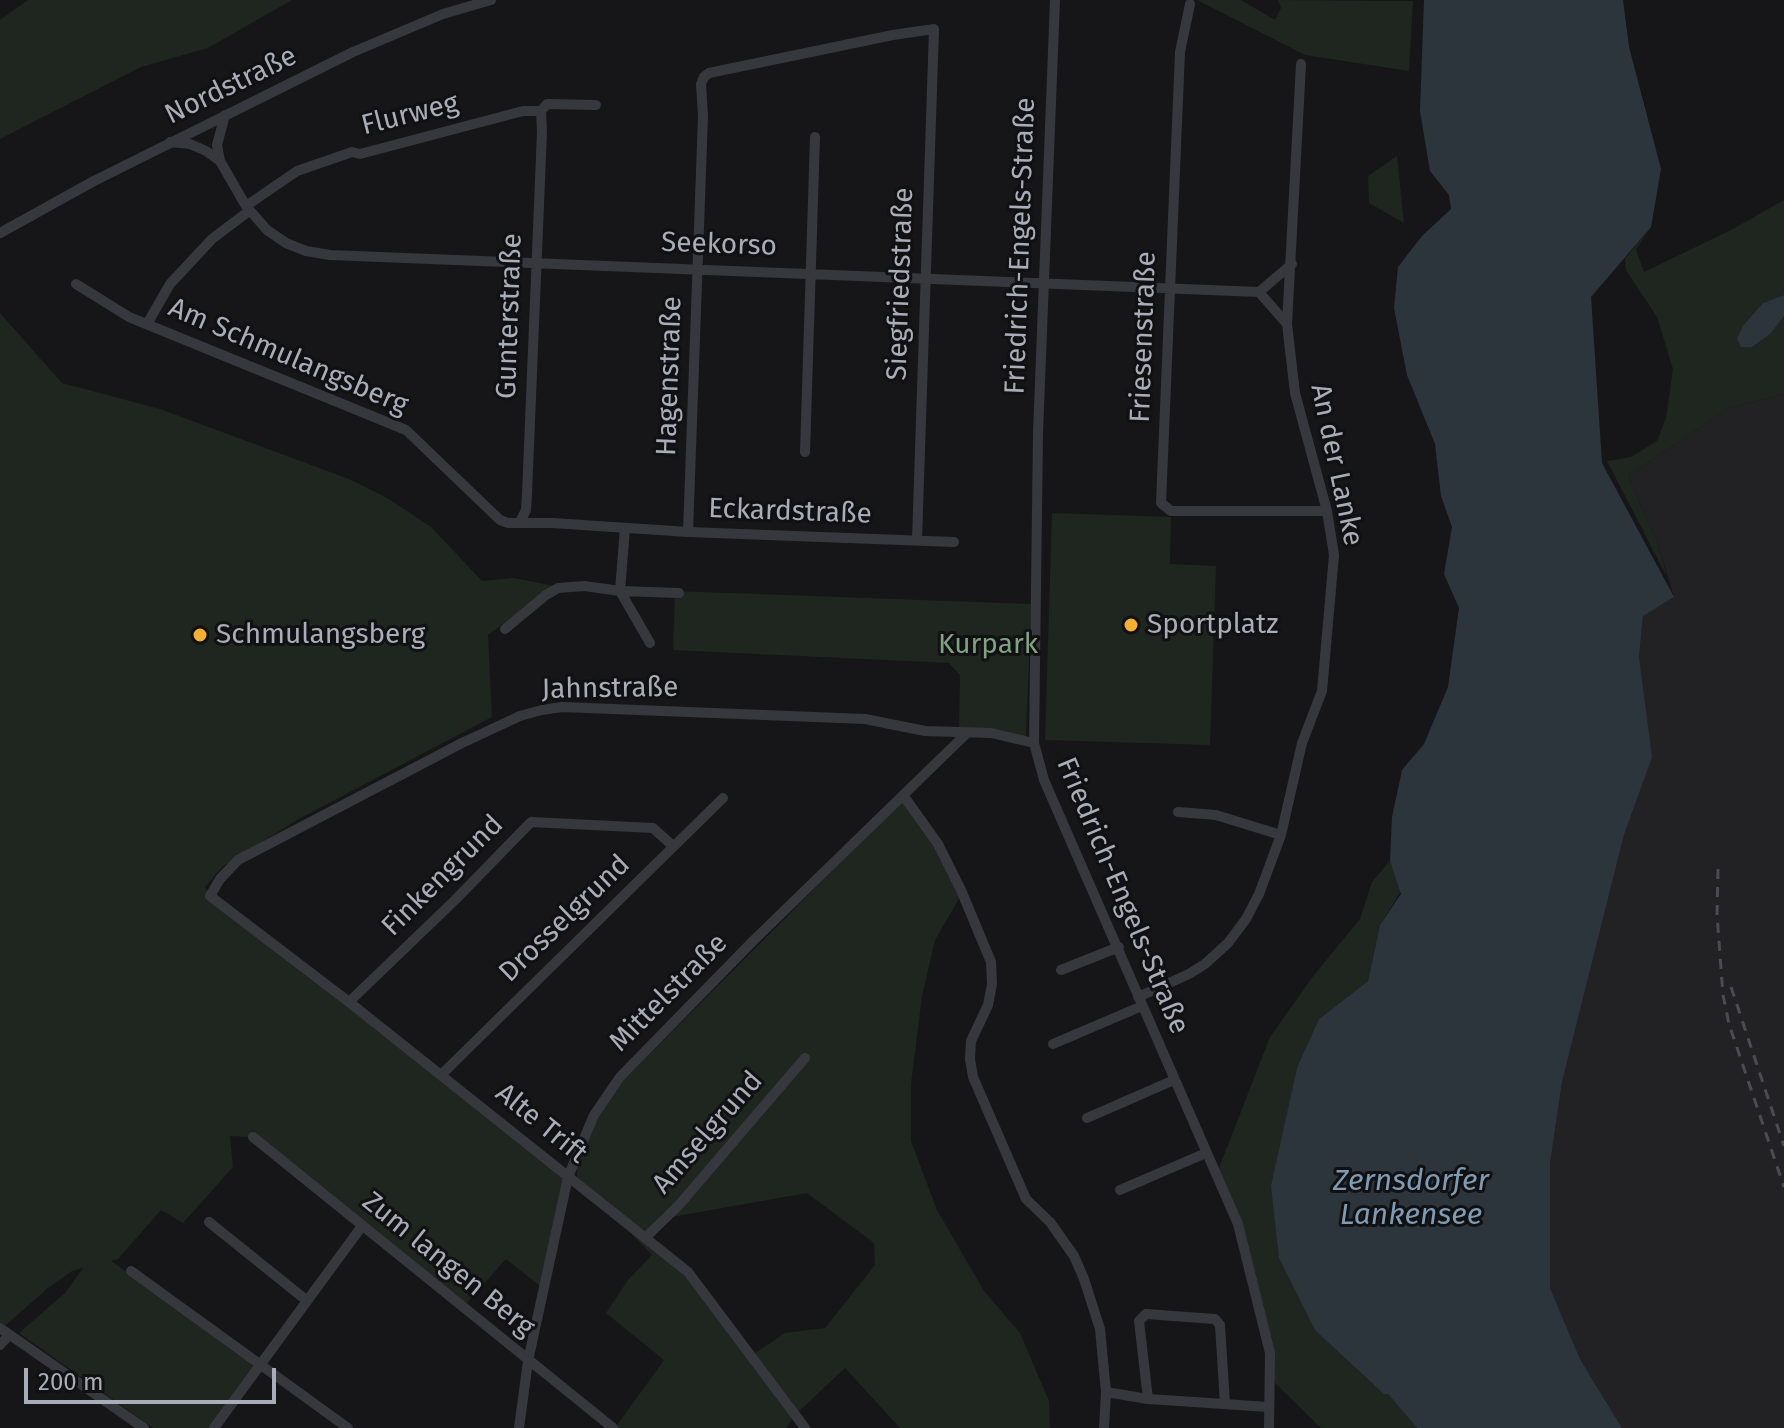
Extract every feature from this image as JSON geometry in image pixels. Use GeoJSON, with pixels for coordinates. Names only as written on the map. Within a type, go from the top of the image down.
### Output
{"type":"FeatureCollection","features":[{"type":"Feature","properties":{"kind":"street","name":"Nordstraße"},"geometry":{"type":"LineString","coordinates":[[0,233],[170,142],[353,52],[443,14],[491,0]]}},
{"type":"Feature","properties":{"kind":"street","name":"Friedrich-Engels-Straße"},"geometry":{"type":"LineString","coordinates":[[1055,0],[1035,546],[1034,743],[1044,780],[1238,1224],[1270,1353],[1269,1428]]}},
{"type":"Feature","properties":{"kind":"street","name":"Friesenstraße"},"geometry":{"type":"LineString","coordinates":[[1190,4],[1180,52],[1161,503],[1171,511],[1327,511]]}},
{"type":"Feature","properties":{"kind":"street","name":"Hagenstraße"},"geometry":{"type":"LineString","coordinates":[[688,532],[699,269],[701,84],[704,77],[740,66],[934,29]]}},
{"type":"Feature","properties":{"kind":"street","name":"Siegfriedstraße"},"geometry":{"type":"LineString","coordinates":[[917,540],[934,29]]}},
{"type":"Feature","properties":{"kind":"street","name":"An der Lanke"},"geometry":{"type":"LineString","coordinates":[[1053,1044],[1189,974],[1228,943],[1259,894],[1281,835],[1302,743],[1322,691],[1334,555],[1327,511],[1295,393],[1287,324],[1301,64]]}},
{"type":"Feature","properties":{"kind":"street","name":"Flurweg"},"geometry":{"type":"LineString","coordinates":[[147,324],[170,284],[212,239],[297,171],[352,152],[360,154],[523,111],[541,111],[547,104],[596,105]]}},
{"type":"Feature","properties":{"kind":"street","name":"Gunterstraße"},"geometry":{"type":"LineString","coordinates":[[520,522],[526,510],[527,494],[541,111]]}},
{"type":"Feature","properties":{"kind":"street"},"geometry":{"type":"LineString","coordinates":[[220,161],[217,145],[225,115]]}},
{"type":"Feature","properties":{"kind":"street"},"geometry":{"type":"LineString","coordinates":[[805,452],[815,137]]}},
{"type":"Feature","properties":{"kind":"street"},"geometry":{"type":"LineString","coordinates":[[170,142],[190,144],[220,161]]}},
{"type":"Feature","properties":{"kind":"street","name":"Seekorso"},"geometry":{"type":"LineString","coordinates":[[220,161],[248,208],[267,230],[286,243],[306,251],[330,255],[1259,292]]}},
{"type":"Feature","properties":{"kind":"street"},"geometry":{"type":"LineString","coordinates":[[1287,324],[1259,292],[1292,264]]}},
{"type":"Feature","properties":{"kind":"street","name":"Am Schmulangsberg"},"geometry":{"type":"LineString","coordinates":[[76,284],[114,309],[147,324],[406,430],[500,520],[508,523],[553,523]]}},
{"type":"Feature","properties":{"kind":"street","name":"Eckardstraße"},"geometry":{"type":"LineString","coordinates":[[553,523],[688,532],[954,542]]}},
{"type":"Feature","properties":{"kind":"street"},"geometry":{"type":"LineString","coordinates":[[625,528],[620,591],[650,643]]}},
{"type":"Feature","properties":{"kind":"street"},"geometry":{"type":"LineString","coordinates":[[505,629],[558,588],[584,586],[679,593]]}},
{"type":"Feature","properties":{"kind":"street","name":"Jahnstraße"},"geometry":{"type":"LineString","coordinates":[[210,896],[220,879],[238,860],[462,743],[520,716],[542,710],[577,708],[865,719],[914,729],[966,734]]}},
{"type":"Feature","properties":{"kind":"street"},"geometry":{"type":"LineString","coordinates":[[966,734],[991,733],[1034,743]]}},
{"type":"Feature","properties":{"kind":"street","name":"Mittelstraße"},"geometry":{"type":"LineString","coordinates":[[519,1428],[528,1361],[568,1177],[594,1115],[620,1077],[754,940],[966,734]]}},
{"type":"Feature","properties":{"kind":"street"},"geometry":{"type":"LineString","coordinates":[[903,795],[938,844],[991,962],[992,984],[988,1005],[971,1041],[973,1077],[1026,1199],[1050,1222],[1074,1256],[1084,1279],[1100,1329],[1106,1392],[1104,1428]]}},
{"type":"Feature","properties":{"kind":"street","name":"Drosselgrund"},"geometry":{"type":"LineString","coordinates":[[441,1075],[723,798]]}},
{"type":"Feature","properties":{"kind":"street"},"geometry":{"type":"LineString","coordinates":[[1178,812],[1216,815],[1281,835]]}},
{"type":"Feature","properties":{"kind":"street","name":"Finkengrund"},"geometry":{"type":"LineString","coordinates":[[349,1002],[531,822],[653,828],[673,846]]}},
{"type":"Feature","properties":{"kind":"street","name":"Alte Trift"},"geometry":{"type":"LineString","coordinates":[[210,896],[349,1002],[688,1272],[805,1428]]}},
{"type":"Feature","properties":{"kind":"street"},"geometry":{"type":"LineString","coordinates":[[1061,970],[1119,947]]}},
{"type":"Feature","properties":{"kind":"street","name":"Amselgrund"},"geometry":{"type":"LineString","coordinates":[[646,1237],[679,1205],[805,1058]]}},
{"type":"Feature","properties":{"kind":"street"},"geometry":{"type":"LineString","coordinates":[[1087,1118],[1174,1080]]}},
{"type":"Feature","properties":{"kind":"street","name":"Zum langen Berg"},"geometry":{"type":"LineString","coordinates":[[253,1137],[613,1428]]}},
{"type":"Feature","properties":{"kind":"street"},"geometry":{"type":"LineString","coordinates":[[1120,1190],[1206,1153]]}},
{"type":"Feature","properties":{"kind":"street"},"geometry":{"type":"LineString","coordinates":[[209,1222],[306,1300]]}},
{"type":"Feature","properties":{"kind":"street"},"geometry":{"type":"LineString","coordinates":[[214,1428],[362,1226]]}},
{"type":"Feature","properties":{"kind":"street"},"geometry":{"type":"LineString","coordinates":[[131,1271],[348,1428]]}},
{"type":"Feature","properties":{"kind":"street"},"geometry":{"type":"LineString","coordinates":[[1148,1399],[1139,1321],[1146,1314],[1215,1319],[1220,1325],[1225,1404]]}},
{"type":"Feature","properties":{"kind":"street"},"geometry":{"type":"LineString","coordinates":[[0,1345],[5,1332],[144,1428]]}},
{"type":"Feature","properties":{"kind":"street"},"geometry":{"type":"LineString","coordinates":[[1106,1392],[1148,1399],[1269,1407]]}},
{"type":"Feature","properties":{"kind":"shaded area"},"geometry":{"type":"Polygon","coordinates":[[[1784,394],[1784,1428],[1622,1428],[1580,1359],[1550,1288],[1550,1164],[1562,1082],[1624,835],[1651,757],[1639,657],[1643,615],[1674,597],[1658,544],[1628,476],[1729,408],[1784,394]]]}},
{"type":"Feature","properties":{"kind":"green space"},"geometry":{"type":"Polygon","coordinates":[[[28,0],[292,0],[208,48],[141,67],[0,139],[0,20],[28,0]]]}},
{"type":"Feature","properties":{"kind":"green space"},"geometry":{"type":"Polygon","coordinates":[[[1197,0],[1241,0],[1275,20],[1281,8],[1278,0],[1413,1],[1409,71],[1305,55],[1197,0]]]}},
{"type":"Feature","properties":{"kind":"green space"},"geometry":{"type":"Polygon","coordinates":[[[1397,156],[1404,223],[1369,203],[1368,176],[1397,156]]]}},
{"type":"Feature","properties":{"kind":"green space"},"geometry":{"type":"Polygon","coordinates":[[[1784,200],[1784,295],[1763,303],[1781,318],[1784,316],[1784,394],[1729,408],[1628,476],[1658,544],[1667,577],[1607,461],[1631,457],[1657,441],[1666,418],[1673,369],[1657,317],[1626,270],[1625,259],[1651,227],[1636,249],[1644,272],[1731,230],[1784,200]]]}},
{"type":"Feature","properties":{"kind":"green space"},"geometry":{"type":"Polygon","coordinates":[[[0,313],[62,383],[160,409],[349,479],[389,499],[431,527],[482,581],[514,578],[554,586],[488,635],[492,717],[297,820],[223,866],[205,887],[210,896],[560,1173],[564,1180],[540,1286],[506,1259],[464,1306],[253,1137],[230,1136],[233,1167],[183,1223],[161,1210],[118,1259],[111,1261],[256,1363],[210,1428],[153,1428],[19,1333],[66,1292],[83,1268],[72,1271],[48,1288],[5,1326],[0,1323],[0,313]]]}},
{"type":"Feature","properties":{"kind":"green space","name":"Sportplatz"},"geometry":{"type":"Polygon","coordinates":[[[1052,513],[1171,517],[1170,564],[1216,566],[1210,745],[1045,740],[1052,513]]]}},
{"type":"Feature","properties":{"kind":"green space","name":"Kurpark"},"geometry":{"type":"Polygon","coordinates":[[[675,591],[1031,604],[1026,737],[959,730],[960,675],[949,663],[673,650],[675,591]]]}},
{"type":"Feature","properties":{"kind":"green space"},"geometry":{"type":"Polygon","coordinates":[[[903,800],[936,846],[960,897],[935,940],[922,996],[911,1084],[911,1141],[937,1210],[984,1291],[1020,1333],[1049,1401],[1050,1428],[900,1428],[845,1368],[795,1415],[786,1428],[615,1428],[664,1360],[606,1313],[628,1280],[652,1255],[577,1177],[577,1167],[598,1117],[623,1081],[903,800]],[[807,1193],[666,1218],[650,1236],[690,1270],[754,1354],[785,1333],[825,1328],[875,1265],[874,1243],[807,1193]]]}},
{"type":"Feature","properties":{"kind":"green space"},"geometry":{"type":"Polygon","coordinates":[[[1390,861],[1401,891],[1380,925],[1368,981],[1319,1019],[1388,1394],[1417,1428],[1321,1428],[1273,1381],[1241,1221],[1219,1168],[1270,1037],[1314,975],[1360,919],[1372,882],[1390,861]]]}},
{"type":"Feature","properties":{"kind":"water","name":"Zernsdorfer Lankensee"},"geometry":{"type":"Polygon","coordinates":[[[1424,0],[1623,0],[1629,47],[1661,169],[1651,227],[1591,297],[1602,463],[1674,597],[1643,616],[1639,657],[1652,757],[1624,835],[1562,1082],[1550,1164],[1550,1288],[1580,1359],[1622,1428],[1417,1428],[1388,1394],[1384,1394],[1315,1330],[1279,1258],[1271,1186],[1297,1068],[1319,1019],[1368,981],[1380,925],[1401,894],[1390,861],[1392,817],[1402,770],[1424,744],[1448,687],[1459,608],[1444,574],[1452,527],[1441,496],[1435,444],[1407,375],[1394,308],[1398,267],[1422,236],[1451,209],[1449,195],[1430,171],[1420,111],[1424,0]]]}},
{"type":"Feature","properties":{"kind":"water"},"geometry":{"type":"Polygon","coordinates":[[[1784,295],[1784,316],[1770,334],[1752,347],[1741,347],[1737,339],[1743,326],[1763,303],[1784,295]]]}},
{"type":"Feature","properties":{"kind":"railway"},"geometry":{"type":"LineString","coordinates":[[1718,869],[1717,915],[1723,995],[1729,1024],[1784,1187]]}},
{"type":"Feature","properties":{"kind":"railway"},"geometry":{"type":"LineString","coordinates":[[1731,987],[1784,1146]]}},
{"type":"Feature","properties":{"kind":"place","name":"Sportplatz"},"geometry":{"type":"Point","coordinates":[1131,625]}},
{"type":"Feature","properties":{"kind":"place","name":"Schmulangsberg"},"geometry":{"type":"Point","coordinates":[200,635]}}]}
